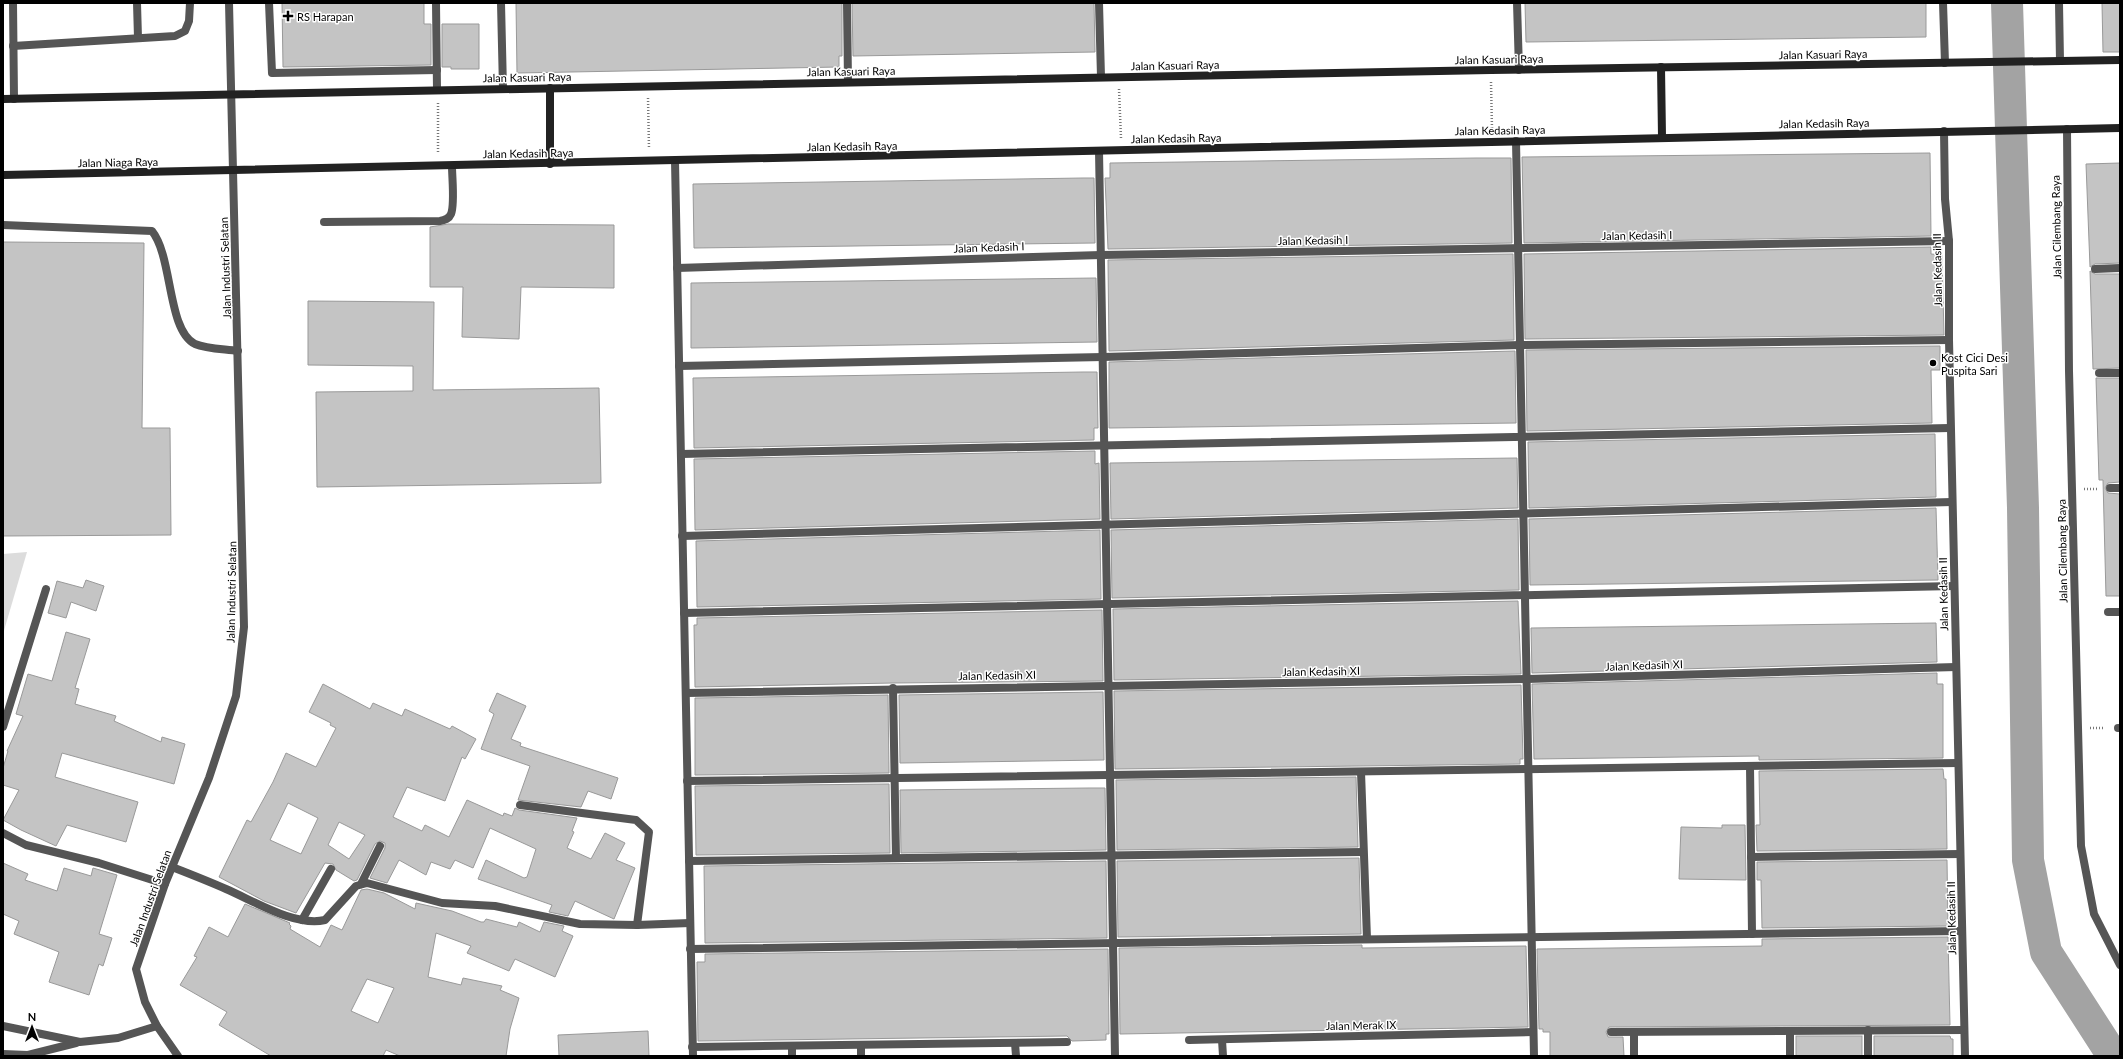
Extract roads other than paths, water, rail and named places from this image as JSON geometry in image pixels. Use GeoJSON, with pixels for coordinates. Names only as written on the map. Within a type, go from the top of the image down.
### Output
{"type":"FeatureCollection","features":[{"type":"Feature","properties":{"kind":"main road","name":"Jalan Kasuari Raya"},"geometry":{"type":"LineString","coordinates":[[230,94],[1101,77],[2120,60]]}},
{"type":"Feature","properties":{"kind":"main road"},"geometry":{"type":"LineString","coordinates":[[1661,67],[1662,137]]}},
{"type":"Feature","properties":{"kind":"main road"},"geometry":{"type":"LineString","coordinates":[[550,88],[550,164]]}},
{"type":"Feature","properties":{"kind":"main road"},"geometry":{"type":"LineString","coordinates":[[3,99],[230,94]]}},
{"type":"Feature","properties":{"kind":"main road","name":"Jalan Kedasih Raya"},"geometry":{"type":"LineString","coordinates":[[233,171],[1662,137],[2120,128]]}},
{"type":"Feature","properties":{"kind":"main road","name":"Jalan Niaga Raya"},"geometry":{"type":"LineString","coordinates":[[3,175],[233,171]]}},
{"type":"Feature","properties":{"kind":"street"},"geometry":{"type":"LineString","coordinates":[[13,3],[14,99]]}},
{"type":"Feature","properties":{"kind":"street"},"geometry":{"type":"LineString","coordinates":[[136,3],[138,38]]}},
{"type":"Feature","properties":{"kind":"street"},"geometry":{"type":"LineString","coordinates":[[13,46],[175,36],[186,31],[189,21],[190,3]]}},
{"type":"Feature","properties":{"kind":"street","name":"Jalan Industri Selatan"},"geometry":{"type":"LineString","coordinates":[[178,1056],[157,1026],[145,1002],[136,969],[165,884],[209,778],[236,696],[244,627],[229,3]]}},
{"type":"Feature","properties":{"kind":"street"},"geometry":{"type":"LineString","coordinates":[[269,3],[272,73],[437,70]]}},
{"type":"Feature","properties":{"kind":"street"},"geometry":{"type":"LineString","coordinates":[[436,3],[437,90]]}},
{"type":"Feature","properties":{"kind":"street"},"geometry":{"type":"LineString","coordinates":[[501,3],[503,89]]}},
{"type":"Feature","properties":{"kind":"street"},"geometry":{"type":"LineString","coordinates":[[847,3],[848,82]]}},
{"type":"Feature","properties":{"kind":"street"},"geometry":{"type":"LineString","coordinates":[[1099,3],[1101,77]]}},
{"type":"Feature","properties":{"kind":"street"},"geometry":{"type":"LineString","coordinates":[[1517,3],[1518,70]]}},
{"type":"Feature","properties":{"kind":"street"},"geometry":{"type":"LineString","coordinates":[[1944,3],[1945,63]]}},
{"type":"Feature","properties":{"kind":"street"},"geometry":{"type":"LineString","coordinates":[[2059,3],[2060,61]]}},
{"type":"Feature","properties":{"kind":"street","name":"Jalan Cilembang Raya"},"geometry":{"type":"LineString","coordinates":[[2066,129],[2072,489],[2081,846],[2094,914],[2120,965]]}},
{"type":"Feature","properties":{"kind":"street","name":"Jalan Kedasih II"},"geometry":{"type":"LineString","coordinates":[[1944,131],[1945,199],[1949,241],[1950,428],[1965,1056]]}},
{"type":"Feature","properties":{"kind":"street"},"geometry":{"type":"LineString","coordinates":[[1516,141],[1524,596],[1527,679],[1532,1032],[1534,1056]]}},
{"type":"Feature","properties":{"kind":"street"},"geometry":{"type":"LineString","coordinates":[[1099,151],[1115,1056]]}},
{"type":"Feature","properties":{"kind":"street"},"geometry":{"type":"LineString","coordinates":[[675,161],[692,1056]]}},
{"type":"Feature","properties":{"kind":"street"},"geometry":{"type":"LineString","coordinates":[[324,222],[440,221],[447,219],[451,214],[452,207],[452,166]]}},
{"type":"Feature","properties":{"kind":"street"},"geometry":{"type":"LineString","coordinates":[[3,225],[152,231],[158,238],[166,262],[177,318],[183,332],[195,343],[238,351]]}},
{"type":"Feature","properties":{"kind":"street","name":"Jalan Kedasih I"},"geometry":{"type":"LineString","coordinates":[[677,268],[1101,255],[1949,241]]}},
{"type":"Feature","properties":{"kind":"street"},"geometry":{"type":"LineString","coordinates":[[2095,269],[2120,268]]}},
{"type":"Feature","properties":{"kind":"street"},"geometry":{"type":"LineString","coordinates":[[679,366],[1103,357],[1520,345],[1949,340]]}},
{"type":"Feature","properties":{"kind":"street"},"geometry":{"type":"LineString","coordinates":[[2099,373],[2120,373]]}},
{"type":"Feature","properties":{"kind":"street"},"geometry":{"type":"LineString","coordinates":[[681,454],[1950,428]]}},
{"type":"Feature","properties":{"kind":"street"},"geometry":{"type":"LineString","coordinates":[[2110,488],[2120,488]]}},
{"type":"Feature","properties":{"kind":"street"},"geometry":{"type":"LineString","coordinates":[[682,536],[1952,502]]}},
{"type":"Feature","properties":{"kind":"street"},"geometry":{"type":"LineString","coordinates":[[684,613],[1954,586]]}},
{"type":"Feature","properties":{"kind":"street"},"geometry":{"type":"LineString","coordinates":[[3,727],[46,589]]}},
{"type":"Feature","properties":{"kind":"street"},"geometry":{"type":"LineString","coordinates":[[2108,612],[2120,612]]}},
{"type":"Feature","properties":{"kind":"street","name":"Jalan Kedasih XI"},"geometry":{"type":"LineString","coordinates":[[686,693],[1108,684],[1527,679],[1956,667]]}},
{"type":"Feature","properties":{"kind":"street"},"geometry":{"type":"LineString","coordinates":[[893,688],[896,858]]}},
{"type":"Feature","properties":{"kind":"street"},"geometry":{"type":"LineString","coordinates":[[687,781],[1958,762]]}},
{"type":"Feature","properties":{"kind":"street"},"geometry":{"type":"LineString","coordinates":[[1750,766],[1752,934]]}},
{"type":"Feature","properties":{"kind":"street"},"geometry":{"type":"LineString","coordinates":[[1361,772],[1367,939]]}},
{"type":"Feature","properties":{"kind":"street"},"geometry":{"type":"LineString","coordinates":[[520,805],[636,820],[650,832],[637,925]]}},
{"type":"Feature","properties":{"kind":"street"},"geometry":{"type":"LineString","coordinates":[[3,833],[26,845],[99,863],[165,884]]}},
{"type":"Feature","properties":{"kind":"street"},"geometry":{"type":"LineString","coordinates":[[361,884],[380,846]]}},
{"type":"Feature","properties":{"kind":"street"},"geometry":{"type":"LineString","coordinates":[[689,861],[1363,852]]}},
{"type":"Feature","properties":{"kind":"street"},"geometry":{"type":"LineString","coordinates":[[1751,857],[1960,854]]}},
{"type":"Feature","properties":{"kind":"street"},"geometry":{"type":"LineString","coordinates":[[172,867],[227,889],[267,908],[302,920],[325,920],[356,886],[361,884],[373,885],[442,903],[495,906],[580,924],[637,925],[690,923]]}},
{"type":"Feature","properties":{"kind":"street"},"geometry":{"type":"LineString","coordinates":[[302,920],[331,869]]}},
{"type":"Feature","properties":{"kind":"street"},"geometry":{"type":"LineString","coordinates":[[690,949],[1962,931]]}},
{"type":"Feature","properties":{"kind":"street"},"geometry":{"type":"LineString","coordinates":[[3,1026],[80,1042]]}},
{"type":"Feature","properties":{"kind":"street"},"geometry":{"type":"LineString","coordinates":[[3,1054],[28,1054],[80,1042],[118,1038],[157,1026]]}},
{"type":"Feature","properties":{"kind":"street"},"geometry":{"type":"LineString","coordinates":[[1868,1030],[1868,1056]]}},
{"type":"Feature","properties":{"kind":"street"},"geometry":{"type":"LineString","coordinates":[[1611,1032],[1964,1030]]}},
{"type":"Feature","properties":{"kind":"street"},"geometry":{"type":"LineString","coordinates":[[1790,1031],[1790,1056]]}},
{"type":"Feature","properties":{"kind":"street","name":"Jalan Merak IX"},"geometry":{"type":"LineString","coordinates":[[1189,1040],[1532,1032]]}},
{"type":"Feature","properties":{"kind":"street"},"geometry":{"type":"LineString","coordinates":[[1634,1032],[1634,1056]]}},
{"type":"Feature","properties":{"kind":"street"},"geometry":{"type":"LineString","coordinates":[[1222,1040],[1223,1056]]}},
{"type":"Feature","properties":{"kind":"street"},"geometry":{"type":"LineString","coordinates":[[692,1047],[1067,1042]]}},
{"type":"Feature","properties":{"kind":"street"},"geometry":{"type":"LineString","coordinates":[[1016,1043],[1016,1056]]}},
{"type":"Feature","properties":{"kind":"street"},"geometry":{"type":"LineString","coordinates":[[861,1045],[861,1056]]}},
{"type":"Feature","properties":{"kind":"street"},"geometry":{"type":"LineString","coordinates":[[792,1046],[792,1056]]}},
{"type":"Feature","properties":{"kind":"waterway"},"geometry":{"type":"LineString","coordinates":[[2007,3],[2023,508],[2028,860],[2046,952],[2113,1056]]}},
{"type":"Feature","properties":{"kind":"place","name":"RS Harapan"},"geometry":{"type":"Point","coordinates":[288,16]}},
{"type":"Feature","properties":{"kind":"place","name":"Kost Cici Desi Puspita Sari"},"geometry":{"type":"Point","coordinates":[1933,363]}}]}
